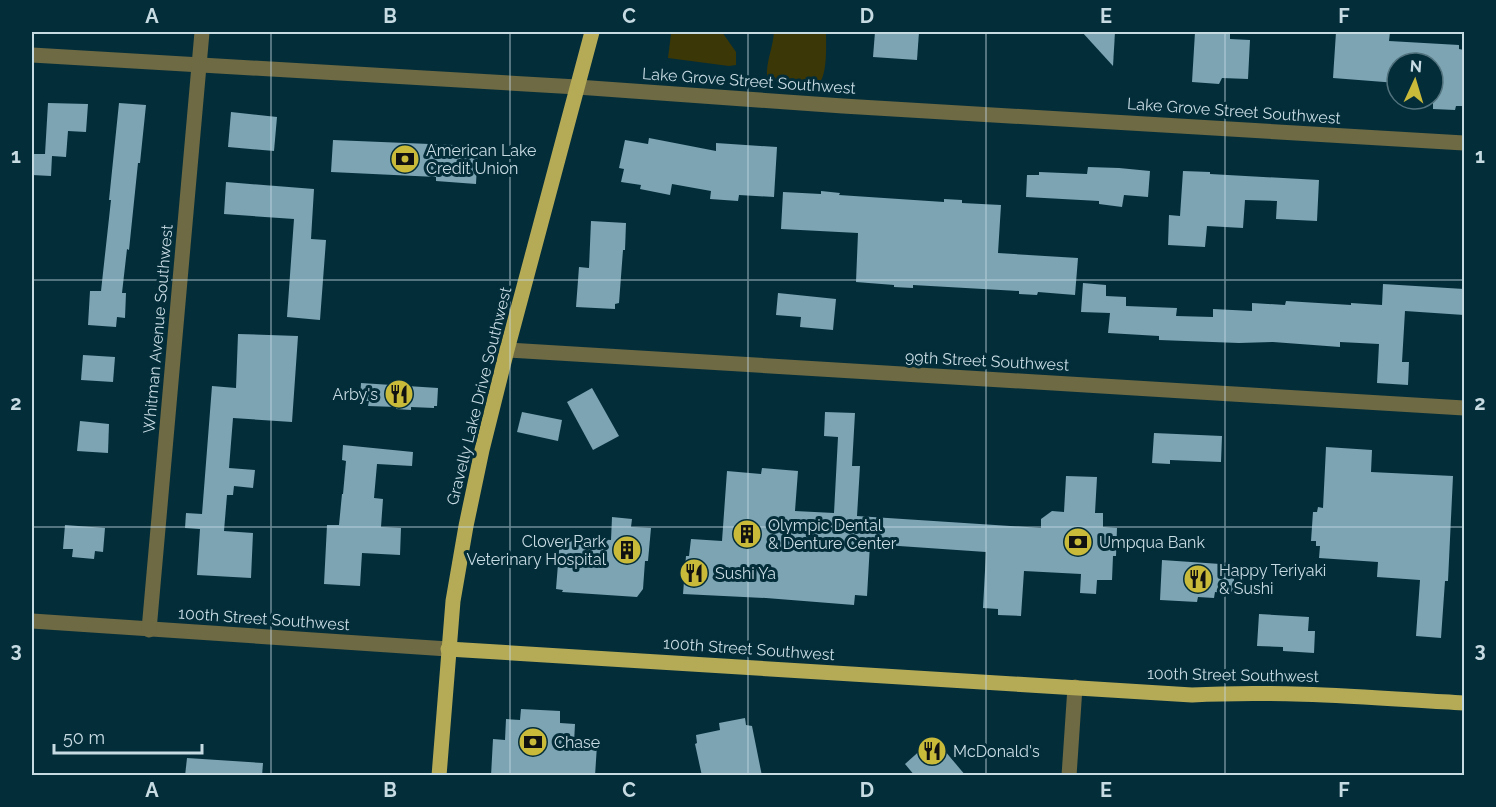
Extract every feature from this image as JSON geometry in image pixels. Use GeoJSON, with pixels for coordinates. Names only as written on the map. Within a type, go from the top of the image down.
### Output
{"type":"FeatureCollection","features":[{"type":"Feature","properties":{"kind":"main road","name":"Gravelly Lake Drive Southwest"},"geometry":{"type":"LineString","coordinates":[[439,776],[453,601],[466,526],[507,350],[592,32]]}},
{"type":"Feature","properties":{"kind":"main road","name":"100th Street Southwest"},"geometry":{"type":"LineString","coordinates":[[448,649],[1192,695],[1278,694],[1464,703]]}},
{"type":"Feature","properties":{"kind":"street","name":"Whitman Avenue Southwest"},"geometry":{"type":"LineString","coordinates":[[149,630],[202,32]]}},
{"type":"Feature","properties":{"kind":"street","name":"Lake Grove Street Southwest"},"geometry":{"type":"LineString","coordinates":[[32,55],[1464,143]]}},
{"type":"Feature","properties":{"kind":"street","name":"99th Street Southwest"},"geometry":{"type":"LineString","coordinates":[[507,350],[1464,408]]}},
{"type":"Feature","properties":{"kind":"street","name":"100th Street Southwest"},"geometry":{"type":"LineString","coordinates":[[32,621],[448,649]]}},
{"type":"Feature","properties":{"kind":"street"},"geometry":{"type":"LineString","coordinates":[[1069,776],[1075,687]]}},
{"type":"Feature","properties":{"kind":"shaded area"},"geometry":{"type":"Polygon","coordinates":[[[667,32],[722,32],[736,52],[736,65],[668,58],[671,34],[667,32]]]}},
{"type":"Feature","properties":{"kind":"shaded area"},"geometry":{"type":"Polygon","coordinates":[[[774,32],[826,32],[825,69],[821,82],[817,86],[773,80],[767,77],[774,32]]]}},
{"type":"Feature","properties":{"kind":"building"},"geometry":{"type":"Polygon","coordinates":[[[875,32],[919,32],[917,60],[873,57],[875,32]]]}},
{"type":"Feature","properties":{"kind":"building"},"geometry":{"type":"Polygon","coordinates":[[[1082,32],[1115,32],[1113,66],[1082,32]]]}},
{"type":"Feature","properties":{"kind":"building"},"geometry":{"type":"Polygon","coordinates":[[[1195,32],[1230,32],[1230,39],[1250,40],[1248,79],[1222,78],[1219,84],[1192,82],[1195,32]]]}},
{"type":"Feature","properties":{"kind":"building"},"geometry":{"type":"Polygon","coordinates":[[[1336,32],[1390,32],[1389,41],[1459,45],[1459,49],[1464,50],[1464,106],[1456,106],[1455,110],[1445,110],[1445,51],[1385,51],[1385,82],[1333,78],[1336,32]]]}},
{"type":"Feature","properties":{"kind":"building"},"geometry":{"type":"Polygon","coordinates":[[[48,103],[88,104],[86,132],[68,131],[66,157],[52,156],[51,176],[32,175],[32,154],[45,154],[48,103]]]}},
{"type":"Feature","properties":{"kind":"building"},"geometry":{"type":"Polygon","coordinates":[[[119,103],[146,105],[122,293],[126,293],[125,318],[117,317],[116,327],[88,325],[90,291],[101,291],[119,103]]]}},
{"type":"Feature","properties":{"kind":"building"},"geometry":{"type":"Polygon","coordinates":[[[231,112],[277,117],[274,151],[228,147],[231,112]]]}},
{"type":"Feature","properties":{"kind":"building"},"geometry":{"type":"Polygon","coordinates":[[[649,138],[716,151],[716,143],[777,147],[774,197],[739,195],[738,201],[710,199],[711,191],[672,184],[670,195],[640,189],[641,185],[621,182],[624,169],[619,168],[625,140],[648,144],[649,138]]]}},
{"type":"Feature","properties":{"kind":"building","name":"American Lake Credit Union"},"geometry":{"type":"Polygon","coordinates":[[[333,140],[478,146],[476,184],[436,181],[436,177],[331,172],[333,140]]]}},
{"type":"Feature","properties":{"kind":"building"},"geometry":{"type":"Polygon","coordinates":[[[1088,167],[1150,171],[1148,197],[1124,195],[1122,207],[1099,204],[1099,201],[1026,197],[1027,175],[1039,175],[1039,172],[1087,174],[1088,167]]]}},
{"type":"Feature","properties":{"kind":"building"},"geometry":{"type":"Polygon","coordinates":[[[1183,171],[1319,180],[1317,221],[1276,219],[1277,201],[1245,200],[1243,228],[1207,226],[1205,247],[1168,245],[1169,215],[1180,216],[1183,171]]]}},
{"type":"Feature","properties":{"kind":"building"},"geometry":{"type":"Polygon","coordinates":[[[226,182],[314,189],[311,239],[326,240],[320,320],[287,317],[294,219],[224,214],[226,182]]]}},
{"type":"Feature","properties":{"kind":"building"},"geometry":{"type":"Polygon","coordinates":[[[821,191],[840,193],[839,195],[944,202],[944,199],[962,200],[962,203],[1001,205],[998,253],[1078,258],[1075,295],[1038,292],[1037,295],[1019,294],[1019,291],[913,285],[913,288],[894,287],[894,285],[856,282],[858,233],[781,229],[783,192],[821,194],[821,191]]]}},
{"type":"Feature","properties":{"kind":"building"},"geometry":{"type":"Polygon","coordinates":[[[591,221],[626,223],[619,303],[615,304],[615,309],[576,307],[579,267],[589,268],[591,221]]]}},
{"type":"Feature","properties":{"kind":"building"},"geometry":{"type":"Polygon","coordinates":[[[1083,283],[1106,285],[1106,296],[1126,297],[1126,306],[1177,308],[1176,316],[1213,317],[1213,309],[1252,311],[1252,303],[1285,305],[1286,301],[1382,305],[1383,284],[1464,289],[1464,315],[1405,311],[1402,362],[1409,362],[1408,385],[1377,383],[1379,344],[1340,342],[1340,347],[1273,342],[1159,340],[1159,336],[1108,333],[1110,313],[1081,312],[1083,283]]]}},
{"type":"Feature","properties":{"kind":"building"},"geometry":{"type":"Polygon","coordinates":[[[778,293],[836,299],[833,330],[800,327],[801,317],[776,315],[778,293]]]}},
{"type":"Feature","properties":{"kind":"building"},"geometry":{"type":"Polygon","coordinates":[[[238,334],[298,336],[292,422],[233,418],[229,468],[255,470],[253,488],[234,486],[233,495],[227,495],[224,531],[253,533],[251,578],[197,575],[200,529],[185,528],[186,513],[202,514],[212,386],[236,388],[238,334]]]}},
{"type":"Feature","properties":{"kind":"building"},"geometry":{"type":"Polygon","coordinates":[[[83,355],[115,357],[113,382],[81,380],[83,355]]]}},
{"type":"Feature","properties":{"kind":"building","name":"Arby's"},"geometry":{"type":"Polygon","coordinates":[[[361,383],[438,388],[437,406],[434,408],[411,407],[411,410],[368,406],[369,401],[360,401],[361,383]]]}},
{"type":"Feature","properties":{"kind":"building"},"geometry":{"type":"Polygon","coordinates":[[[592,388],[619,436],[593,450],[567,402],[592,388]]]}},
{"type":"Feature","properties":{"kind":"building"},"geometry":{"type":"Polygon","coordinates":[[[522,412],[562,420],[558,441],[517,432],[522,412]]]}},
{"type":"Feature","properties":{"kind":"building"},"geometry":{"type":"Polygon","coordinates":[[[825,412],[855,413],[852,466],[860,466],[857,516],[1041,528],[1041,519],[1052,511],[1064,512],[1066,476],[1097,477],[1095,513],[1103,513],[1103,527],[1117,528],[1112,580],[1097,580],[1096,594],[1080,593],[1081,574],[1024,571],[1021,616],[998,615],[998,609],[983,608],[986,552],[870,544],[867,596],[855,595],[854,605],[683,594],[686,556],[689,556],[691,539],[722,541],[727,471],[761,474],[762,468],[798,471],[795,511],[834,513],[838,437],[824,436],[825,412]]]}},
{"type":"Feature","properties":{"kind":"building"},"geometry":{"type":"Polygon","coordinates":[[[80,421],[109,424],[108,453],[77,451],[80,421]]]}},
{"type":"Feature","properties":{"kind":"building"},"geometry":{"type":"Polygon","coordinates":[[[1154,433],[1222,436],[1221,462],[1170,460],[1170,464],[1152,463],[1154,433]]]}},
{"type":"Feature","properties":{"kind":"building"},"geometry":{"type":"Polygon","coordinates":[[[343,445],[413,452],[412,466],[377,464],[374,498],[383,499],[381,527],[401,528],[400,555],[362,553],[360,586],[324,584],[327,525],[339,525],[346,461],[342,460],[343,445]]]}},
{"type":"Feature","properties":{"kind":"building"},"geometry":{"type":"Polygon","coordinates":[[[1326,447],[1372,450],[1371,472],[1453,476],[1448,581],[1445,581],[1441,638],[1416,636],[1420,580],[1377,577],[1378,562],[1319,558],[1320,546],[1316,546],[1316,541],[1311,541],[1313,512],[1317,512],[1318,507],[1323,508],[1326,447]]]}},
{"type":"Feature","properties":{"kind":"building"},"geometry":{"type":"Polygon","coordinates":[[[612,517],[632,519],[631,527],[651,528],[643,589],[637,597],[562,592],[563,590],[556,589],[560,539],[566,540],[566,537],[611,540],[612,517]]]}},
{"type":"Feature","properties":{"kind":"building"},"geometry":{"type":"Polygon","coordinates":[[[65,525],[105,528],[103,552],[95,551],[94,559],[72,557],[73,549],[63,549],[65,525]]]}},
{"type":"Feature","properties":{"kind":"building","name":"Happy Teriyaki & Sushi"},"geometry":{"type":"Polygon","coordinates":[[[1162,560],[1235,565],[1233,594],[1215,592],[1214,598],[1198,597],[1197,602],[1160,600],[1162,560]]]}},
{"type":"Feature","properties":{"kind":"building"},"geometry":{"type":"Polygon","coordinates":[[[1259,614],[1309,617],[1308,631],[1315,631],[1314,653],[1283,651],[1283,647],[1257,646],[1259,614]]]}},
{"type":"Feature","properties":{"kind":"building","name":"Chase"},"geometry":{"type":"Polygon","coordinates":[[[521,709],[560,711],[560,723],[575,724],[574,743],[597,745],[595,776],[491,776],[493,739],[505,740],[506,719],[520,720],[521,709]]]}},
{"type":"Feature","properties":{"kind":"building"},"geometry":{"type":"Polygon","coordinates":[[[745,718],[746,725],[752,726],[762,776],[702,776],[695,744],[697,743],[696,735],[720,730],[719,723],[745,718]]]}},
{"type":"Feature","properties":{"kind":"building","name":"McDonald's"},"geometry":{"type":"Polygon","coordinates":[[[934,738],[966,776],[915,776],[905,764],[934,738]]]}},
{"type":"Feature","properties":{"kind":"building"},"geometry":{"type":"Polygon","coordinates":[[[187,758],[263,763],[262,776],[185,776],[187,758]]]}},
{"type":"Feature","properties":{"kind":"place","name":"American Lake Credit Union"},"geometry":{"type":"Point","coordinates":[405,159]}},
{"type":"Feature","properties":{"kind":"place","name":"Arby's"},"geometry":{"type":"Point","coordinates":[399,394]}},
{"type":"Feature","properties":{"kind":"place","name":"Olympic Dental & Denture Center"},"geometry":{"type":"Point","coordinates":[747,534]}},
{"type":"Feature","properties":{"kind":"place","name":"Umpqua Bank"},"geometry":{"type":"Point","coordinates":[1078,542]}},
{"type":"Feature","properties":{"kind":"place","name":"Clover Park Veterinary Hospital"},"geometry":{"type":"Point","coordinates":[627,550]}},
{"type":"Feature","properties":{"kind":"place","name":"Sushi Ya"},"geometry":{"type":"Point","coordinates":[694,573]}},
{"type":"Feature","properties":{"kind":"place","name":"Happy Teriyaki & Sushi"},"geometry":{"type":"Point","coordinates":[1198,579]}},
{"type":"Feature","properties":{"kind":"place","name":"Chase"},"geometry":{"type":"Point","coordinates":[533,742]}},
{"type":"Feature","properties":{"kind":"place","name":"McDonald's"},"geometry":{"type":"Point","coordinates":[932,751]}}]}
